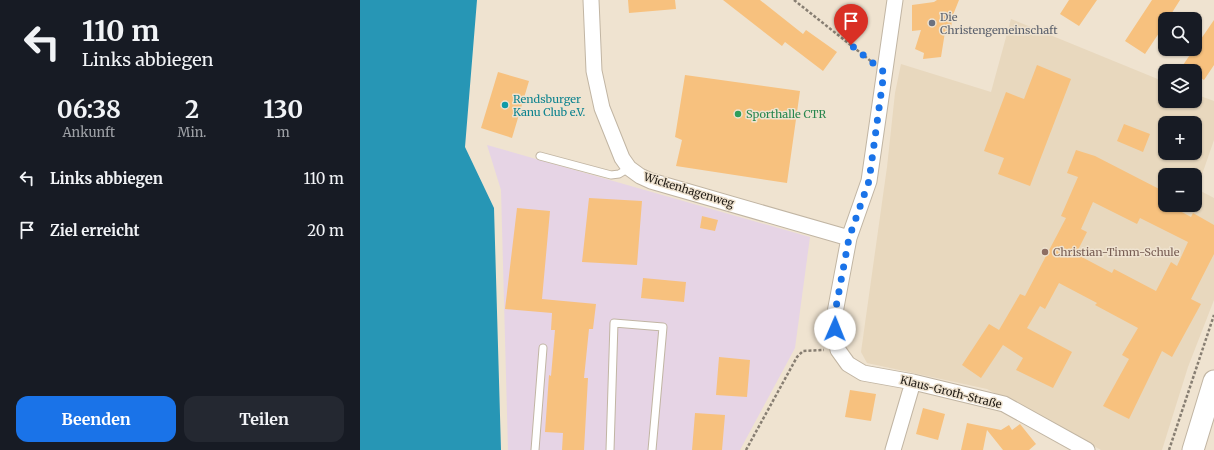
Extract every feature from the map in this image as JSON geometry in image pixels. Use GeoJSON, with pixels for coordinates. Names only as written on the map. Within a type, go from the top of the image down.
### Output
{"type":"FeatureCollection","features":[{"type":"Feature","properties":{"kind":"main road"},"geometry":{"type":"LineString","coordinates":[[1193,450],[1214,381]]}},
{"type":"Feature","properties":{"kind":"street","name":"Wickenhagenweg"},"geometry":{"type":"LineString","coordinates":[[591,0],[594,72],[602,108],[622,158],[629,168],[640,176],[651,181],[849,238]]}},
{"type":"Feature","properties":{"kind":"street"},"geometry":{"type":"LineString","coordinates":[[838,350],[834,318],[849,238],[869,181],[894,0]]}},
{"type":"Feature","properties":{"kind":"street","name":"Klaus-Groth-Straße"},"geometry":{"type":"LineString","coordinates":[[838,350],[848,364],[863,373],[913,382],[1004,404],[1087,450]]}},
{"type":"Feature","properties":{"kind":"street"},"geometry":{"type":"LineString","coordinates":[[893,450],[913,382]]}},
{"type":"Feature","properties":{"kind":"lane"},"geometry":{"type":"LineString","coordinates":[[540,156],[611,175],[619,174],[629,168]]}},
{"type":"Feature","properties":{"kind":"lane"},"geometry":{"type":"LineString","coordinates":[[610,450],[614,324],[663,327],[652,450]]}},
{"type":"Feature","properties":{"kind":"lane"},"geometry":{"type":"LineString","coordinates":[[535,450],[543,348]]}},
{"type":"Feature","properties":{"kind":"path"},"geometry":{"type":"LineString","coordinates":[[794,0],[884,72]]}},
{"type":"Feature","properties":{"kind":"path"},"geometry":{"type":"LineString","coordinates":[[1169,450],[1214,315]]}},
{"type":"Feature","properties":{"kind":"path"},"geometry":{"type":"LineString","coordinates":[[746,450],[797,357],[803,351],[838,350]]}},
{"type":"Feature","properties":{"kind":"shaded area","name":"Christian-Timm-Schule"},"geometry":{"type":"Polygon","coordinates":[[[1011,19],[1158,79],[1158,108],[1202,108],[1202,97],[1214,101],[1214,140],[1202,175],[1202,168],[1158,168],[1158,212],[1202,212],[1202,192],[1214,198],[1214,300],[1188,367],[1162,450],[1101,450],[987,389],[867,363],[861,352],[887,167],[895,93],[901,64],[991,92],[1011,19]]]}},
{"type":"Feature","properties":{"kind":"shaded area"},"geometry":{"type":"Polygon","coordinates":[[[487,145],[810,237],[795,348],[740,450],[508,450],[501,190],[487,145]]]}},
{"type":"Feature","properties":{"kind":"water"},"geometry":{"type":"Polygon","coordinates":[[[360,0],[477,0],[465,147],[494,208],[501,450],[360,450],[360,0]]]}},
{"type":"Feature","properties":{"kind":"building"},"geometry":{"type":"Polygon","coordinates":[[[628,0],[675,0],[676,9],[629,13],[628,0]]]}},
{"type":"Feature","properties":{"kind":"building"},"geometry":{"type":"Polygon","coordinates":[[[723,0],[760,0],[803,34],[806,30],[837,52],[823,71],[785,42],[782,46],[723,0]]]}},
{"type":"Feature","properties":{"kind":"building","name":"Die Christengemeinschaft"},"geometry":{"type":"Polygon","coordinates":[[[937,0],[959,0],[953,15],[950,33],[945,32],[941,57],[923,59],[924,53],[915,49],[921,30],[912,31],[912,5],[934,2],[937,0]]]}},
{"type":"Feature","properties":{"kind":"building"},"geometry":{"type":"Polygon","coordinates":[[[1069,0],[1097,0],[1079,26],[1060,14],[1069,0]]]}},
{"type":"Feature","properties":{"kind":"building"},"geometry":{"type":"Polygon","coordinates":[[[1152,0],[1180,0],[1172,12],[1158,12],[1158,34],[1145,54],[1125,41],[1152,0]]]}},
{"type":"Feature","properties":{"kind":"building"},"geometry":{"type":"Polygon","coordinates":[[[1214,20],[1214,65],[1204,80],[1202,79],[1202,64],[1184,64],[1189,56],[1202,56],[1202,37],[1214,20]]]}},
{"type":"Feature","properties":{"kind":"building"},"geometry":{"type":"Polygon","coordinates":[[[1037,65],[1071,79],[1030,186],[998,174],[1004,158],[984,151],[1006,92],[1024,99],[1037,65]]]}},
{"type":"Feature","properties":{"kind":"building","name":"Rendsburger Kanu Club e.V."},"geometry":{"type":"Polygon","coordinates":[[[498,72],[529,81],[512,138],[481,128],[498,72]]]}},
{"type":"Feature","properties":{"kind":"building","name":"Sporthalle CTR"},"geometry":{"type":"Polygon","coordinates":[[[685,75],[800,91],[787,183],[676,166],[682,140],[675,137],[685,75]]]}},
{"type":"Feature","properties":{"kind":"building"},"geometry":{"type":"Polygon","coordinates":[[[1124,124],[1150,134],[1143,152],[1117,141],[1124,124]]]}},
{"type":"Feature","properties":{"kind":"building"},"geometry":{"type":"Polygon","coordinates":[[[1076,150],[1095,156],[1158,188],[1158,212],[1182,212],[1191,217],[1193,213],[1214,225],[1214,254],[1191,299],[1201,304],[1172,357],[1162,351],[1129,419],[1103,406],[1129,359],[1122,355],[1138,328],[1095,305],[1097,303],[1059,283],[1045,309],[1040,306],[1027,328],[1072,352],[1053,388],[1016,370],[1023,358],[1003,345],[981,378],[962,365],[989,324],[999,330],[1020,294],[1025,296],[1066,218],[1061,216],[1078,177],[1067,173],[1076,150]],[[1093,202],[1081,229],[1087,232],[1076,254],[1112,273],[1114,269],[1156,291],[1171,262],[1177,266],[1188,242],[1140,218],[1137,224],[1093,202]]]}},
{"type":"Feature","properties":{"kind":"building"},"geometry":{"type":"Polygon","coordinates":[[[589,198],[642,201],[637,265],[582,262],[589,198]]]}},
{"type":"Feature","properties":{"kind":"building"},"geometry":{"type":"Polygon","coordinates":[[[517,208],[550,211],[542,299],[596,304],[593,329],[589,329],[584,378],[588,378],[584,450],[562,450],[563,433],[545,432],[549,375],[551,376],[555,330],[551,330],[552,313],[505,309],[517,208]]]}},
{"type":"Feature","properties":{"kind":"building"},"geometry":{"type":"Polygon","coordinates":[[[702,216],[718,220],[715,231],[700,228],[702,216]]]}},
{"type":"Feature","properties":{"kind":"building"},"geometry":{"type":"Polygon","coordinates":[[[643,278],[686,282],[684,302],[641,298],[643,278]]]}},
{"type":"Feature","properties":{"kind":"building"},"geometry":{"type":"Polygon","coordinates":[[[719,357],[750,360],[747,397],[716,395],[719,357]]]}},
{"type":"Feature","properties":{"kind":"building"},"geometry":{"type":"Polygon","coordinates":[[[850,390],[876,394],[871,421],[845,417],[850,390]]]}},
{"type":"Feature","properties":{"kind":"building"},"geometry":{"type":"Polygon","coordinates":[[[923,408],[945,414],[938,440],[916,434],[923,408]]]}},
{"type":"Feature","properties":{"kind":"building"},"geometry":{"type":"Polygon","coordinates":[[[695,413],[725,415],[722,450],[692,450],[695,413]]]}},
{"type":"Feature","properties":{"kind":"building"},"geometry":{"type":"Polygon","coordinates":[[[967,423],[1001,430],[1009,425],[1012,430],[1020,424],[1036,444],[1029,450],[1003,450],[987,430],[983,450],[961,450],[967,423]]]}},
{"type":"Feature","properties":{"kind":"place","name":"Die Christengemeinschaft"},"geometry":{"type":"Point","coordinates":[932,23]}},
{"type":"Feature","properties":{"kind":"place","name":"Rendsburger Kanu Club e.V."},"geometry":{"type":"Point","coordinates":[505,105]}},
{"type":"Feature","properties":{"kind":"place","name":"Sporthalle CTR"},"geometry":{"type":"Point","coordinates":[738,114]}},
{"type":"Feature","properties":{"kind":"place","name":"Christian-Timm-Schule"},"geometry":{"type":"Point","coordinates":[1045,252]}},
{"type":"Feature","properties":{"kind":"route"},"geometry":{"type":"LineString","coordinates":[[835,329],[834,318],[849,238],[869,181],[884,72],[851,45]]}}]}
